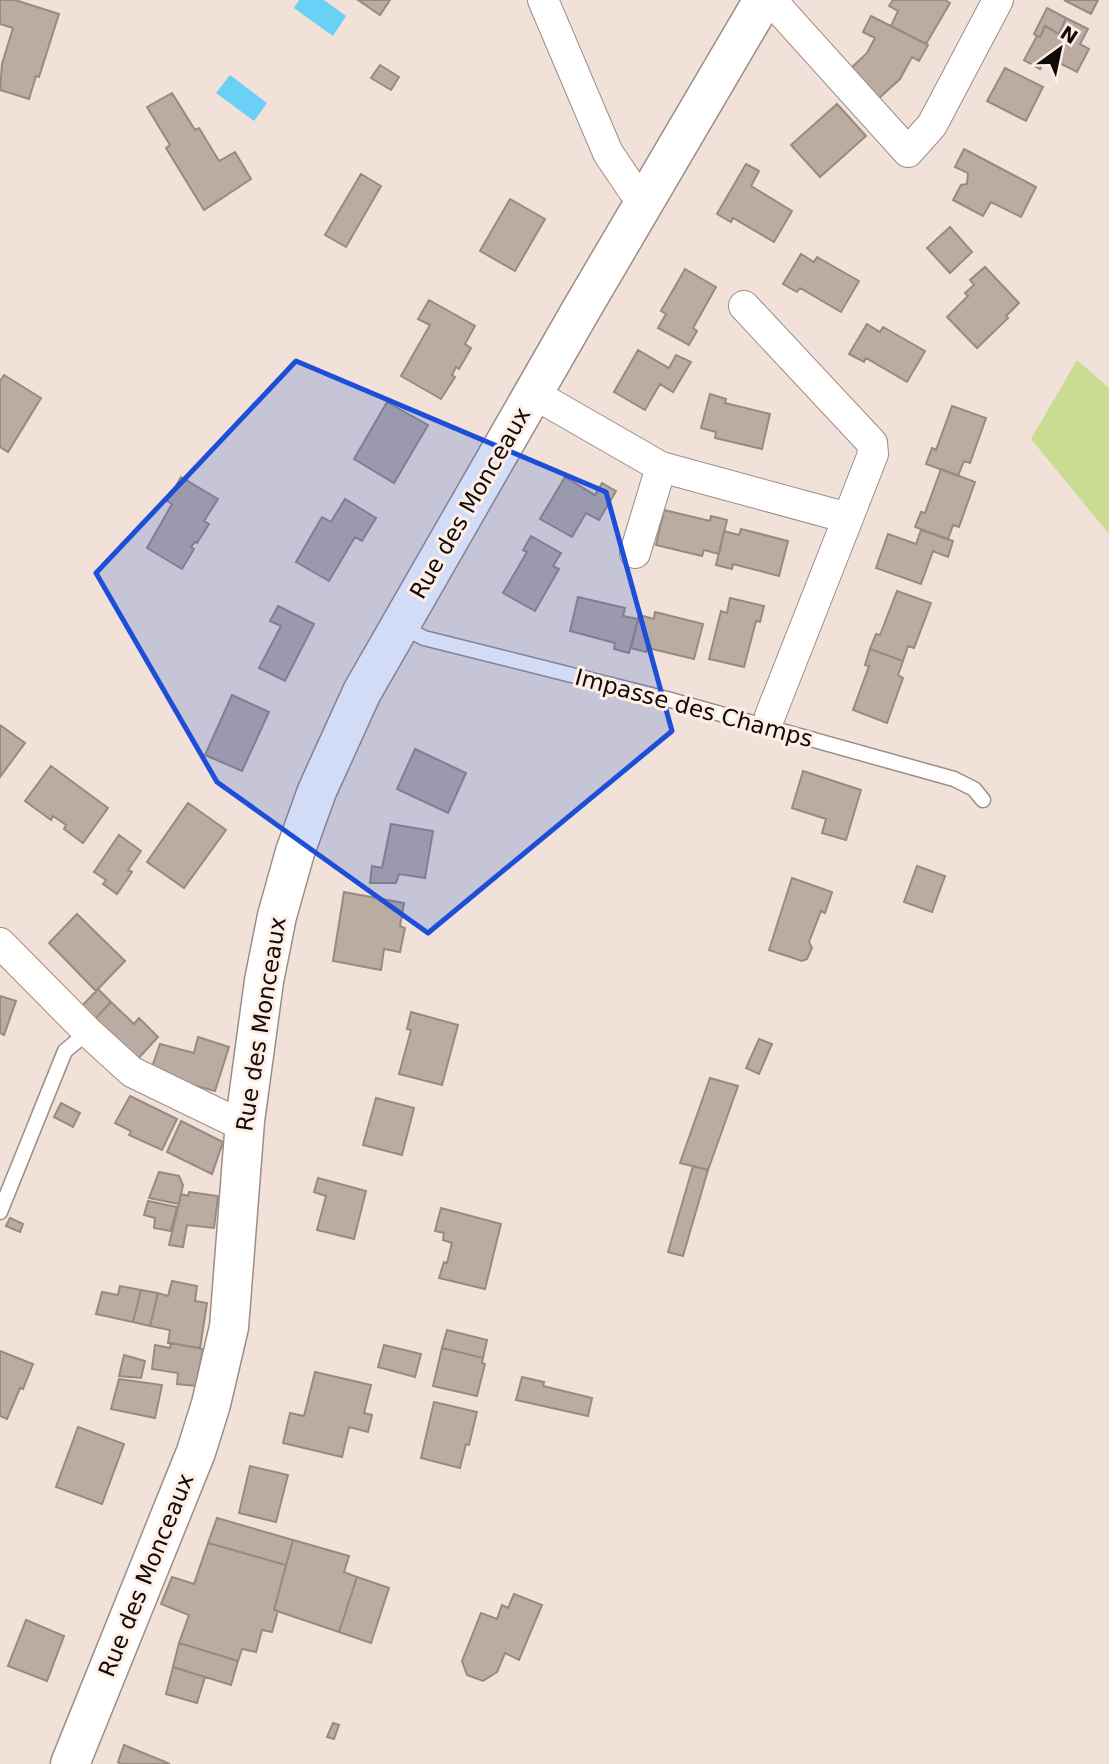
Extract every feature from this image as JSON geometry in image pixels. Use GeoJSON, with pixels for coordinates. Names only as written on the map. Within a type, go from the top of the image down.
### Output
{"type":"FeatureCollection","features":[{"type":"Feature","properties":{"kind":"main road","name":"Rue des Monceaux"},"geometry":{"type":"LineString","coordinates":[[70,1764],[196,1452],[211,1404],[229,1327],[245,1121],[264,981],[277,916],[295,852],[317,791],[348,718],[400,625],[763,0]]}},
{"type":"Feature","properties":{"kind":"street"},"geometry":{"type":"LineString","coordinates":[[543,0],[608,153],[633,190],[645,200]]}},
{"type":"Feature","properties":{"kind":"street"},"geometry":{"type":"LineString","coordinates":[[771,0],[908,152],[932,125],[998,0]]}},
{"type":"Feature","properties":{"kind":"street"},"geometry":{"type":"LineString","coordinates":[[744,306],[872,443],[873,454],[770,716]]}},
{"type":"Feature","properties":{"kind":"street"},"geometry":{"type":"LineString","coordinates":[[534,394],[661,467],[848,518]]}},
{"type":"Feature","properties":{"kind":"street"},"geometry":{"type":"LineString","coordinates":[[635,553],[661,467]]}},
{"type":"Feature","properties":{"kind":"street"},"geometry":{"type":"LineString","coordinates":[[0,943],[88,1032],[132,1072],[229,1119],[245,1121]]}},
{"type":"Feature","properties":{"kind":"lane","name":"Impasse des Champs"},"geometry":{"type":"LineString","coordinates":[[400,625],[424,638],[667,699],[954,779],[974,789],[983,800]]}},
{"type":"Feature","properties":{"kind":"lane"},"geometry":{"type":"LineString","coordinates":[[0,1212],[65,1051],[88,1032]]}},
{"type":"Feature","properties":{"kind":"highlighted area"},"geometry":{"type":"Polygon","coordinates":[[[296,361],[606,492],[672,731],[428,933],[217,782],[96,573],[296,361]]]}},
{"type":"Feature","properties":{"kind":"green space"},"geometry":{"type":"Polygon","coordinates":[[[1077,360],[1109,388],[1109,534],[1031,439],[1077,360]]]}},
{"type":"Feature","properties":{"kind":"water"},"geometry":{"type":"Polygon","coordinates":[[[299,0],[324,0],[346,16],[333,36],[294,8],[299,0]]]}},
{"type":"Feature","properties":{"kind":"water"},"geometry":{"type":"Polygon","coordinates":[[[230,75],[267,103],[254,121],[216,93],[230,75]]]}},
{"type":"Feature","properties":{"kind":"building"},"geometry":{"type":"Polygon","coordinates":[[[0,0],[15,0],[59,14],[39,77],[36,76],[29,99],[0,90],[2,64],[13,28],[0,24],[0,0]]]}},
{"type":"Feature","properties":{"kind":"building"},"geometry":{"type":"Polygon","coordinates":[[[358,0],[390,0],[380,15],[358,0]]]}},
{"type":"Feature","properties":{"kind":"building"},"geometry":{"type":"Polygon","coordinates":[[[893,0],[945,0],[950,3],[926,44],[891,26],[898,11],[889,6],[893,0]]]}},
{"type":"Feature","properties":{"kind":"building"},"geometry":{"type":"Polygon","coordinates":[[[1064,0],[1098,0],[1091,14],[1064,0]]]}},
{"type":"Feature","properties":{"kind":"building"},"geometry":{"type":"Polygon","coordinates":[[[1047,8],[1066,18],[1059,34],[1045,26],[1040,37],[1034,34],[1047,8]]]}},
{"type":"Feature","properties":{"kind":"building"},"geometry":{"type":"Polygon","coordinates":[[[871,16],[928,45],[919,61],[912,57],[900,79],[878,99],[850,69],[867,53],[875,38],[863,32],[871,16]]]}},
{"type":"Feature","properties":{"kind":"building"},"geometry":{"type":"Polygon","coordinates":[[[1066,18],[1088,29],[1080,44],[1089,49],[1077,72],[1046,56],[1040,69],[1024,60],[1045,26],[1059,34],[1066,18]]]}},
{"type":"Feature","properties":{"kind":"building"},"geometry":{"type":"Polygon","coordinates":[[[380,65],[399,77],[391,90],[371,78],[380,65]]]}},
{"type":"Feature","properties":{"kind":"building"},"geometry":{"type":"Polygon","coordinates":[[[1005,68],[1043,87],[1026,121],[987,101],[1005,68]]]}},
{"type":"Feature","properties":{"kind":"building"},"geometry":{"type":"Polygon","coordinates":[[[172,93],[195,130],[199,128],[219,161],[235,152],[251,179],[204,210],[166,148],[170,145],[147,107],[172,93]]]}},
{"type":"Feature","properties":{"kind":"building"},"geometry":{"type":"Polygon","coordinates":[[[837,104],[866,136],[820,177],[791,145],[837,104]]]}},
{"type":"Feature","properties":{"kind":"building"},"geometry":{"type":"Polygon","coordinates":[[[964,149],[1036,187],[1021,217],[991,202],[983,216],[953,200],[961,185],[967,184],[968,173],[955,167],[964,149]]]}},
{"type":"Feature","properties":{"kind":"building"},"geometry":{"type":"Polygon","coordinates":[[[746,164],[759,171],[751,186],[792,211],[774,242],[733,218],[731,222],[717,214],[746,164]]]}},
{"type":"Feature","properties":{"kind":"building"},"geometry":{"type":"Polygon","coordinates":[[[361,174],[381,186],[346,247],[325,235],[361,174]]]}},
{"type":"Feature","properties":{"kind":"building"},"geometry":{"type":"Polygon","coordinates":[[[510,199],[545,219],[515,271],[480,251],[510,199]]]}},
{"type":"Feature","properties":{"kind":"building"},"geometry":{"type":"Polygon","coordinates":[[[950,227],[972,252],[950,273],[927,248],[950,227]]]}},
{"type":"Feature","properties":{"kind":"building"},"geometry":{"type":"Polygon","coordinates":[[[801,254],[814,262],[817,257],[859,281],[841,312],[800,288],[797,292],[783,284],[801,254]]]}},
{"type":"Feature","properties":{"kind":"building"},"geometry":{"type":"Polygon","coordinates":[[[985,267],[1019,303],[1006,316],[1008,318],[977,348],[947,317],[968,296],[965,293],[974,285],[970,280],[985,267]]]}},
{"type":"Feature","properties":{"kind":"building"},"geometry":{"type":"Polygon","coordinates":[[[685,269],[716,287],[693,328],[697,331],[689,345],[658,328],[666,314],[661,311],[685,269]]]}},
{"type":"Feature","properties":{"kind":"building"},"geometry":{"type":"Polygon","coordinates":[[[429,300],[475,326],[465,344],[471,348],[459,369],[456,367],[452,375],[455,377],[441,399],[401,376],[430,325],[418,319],[429,300]]]}},
{"type":"Feature","properties":{"kind":"building"},"geometry":{"type":"Polygon","coordinates":[[[867,324],[880,332],[883,327],[925,351],[907,382],[866,358],[864,362],[849,354],[867,324]]]}},
{"type":"Feature","properties":{"kind":"building"},"geometry":{"type":"Polygon","coordinates":[[[638,350],[669,368],[676,355],[691,362],[673,392],[660,384],[645,410],[614,392],[638,350]]]}},
{"type":"Feature","properties":{"kind":"building"},"geometry":{"type":"Polygon","coordinates":[[[4,375],[41,398],[8,452],[0,447],[0,381],[4,375]]]}},
{"type":"Feature","properties":{"kind":"building"},"geometry":{"type":"Polygon","coordinates":[[[710,394],[726,399],[725,403],[770,414],[762,449],[715,438],[716,432],[701,428],[710,394]]]}},
{"type":"Feature","properties":{"kind":"building"},"geometry":{"type":"Polygon","coordinates":[[[387,402],[428,425],[394,483],[354,459],[387,402]]]}},
{"type":"Feature","properties":{"kind":"building"},"geometry":{"type":"Polygon","coordinates":[[[952,406],[986,418],[970,463],[964,461],[958,476],[926,464],[932,448],[936,450],[952,406]]]}},
{"type":"Feature","properties":{"kind":"building"},"geometry":{"type":"Polygon","coordinates":[[[941,469],[975,482],[959,527],[953,525],[948,539],[915,527],[921,512],[925,513],[941,469]]]}},
{"type":"Feature","properties":{"kind":"building"},"geometry":{"type":"Polygon","coordinates":[[[181,477],[218,499],[204,521],[209,524],[197,543],[191,547],[194,549],[182,569],[147,548],[172,504],[167,501],[181,477]]]}},
{"type":"Feature","properties":{"kind":"building"},"geometry":{"type":"Polygon","coordinates":[[[565,477],[595,495],[602,483],[616,491],[599,520],[586,513],[572,537],[540,519],[565,477]]]}},
{"type":"Feature","properties":{"kind":"building"},"geometry":{"type":"Polygon","coordinates":[[[345,499],[376,518],[362,541],[355,537],[329,581],[296,562],[322,517],[331,522],[345,499]]]}},
{"type":"Feature","properties":{"kind":"building"},"geometry":{"type":"Polygon","coordinates":[[[664,510],[710,521],[711,516],[727,520],[719,554],[704,550],[702,556],[656,545],[664,510]]]}},
{"type":"Feature","properties":{"kind":"building"},"geometry":{"type":"Polygon","coordinates":[[[741,529],[788,541],[779,576],[733,564],[732,569],[716,565],[724,531],[739,535],[741,529]]]}},
{"type":"Feature","properties":{"kind":"building"},"geometry":{"type":"Polygon","coordinates":[[[921,530],[953,541],[948,557],[933,551],[921,584],[876,568],[888,534],[916,544],[921,530]]]}},
{"type":"Feature","properties":{"kind":"building"},"geometry":{"type":"Polygon","coordinates":[[[531,536],[561,553],[553,566],[559,569],[535,611],[503,593],[527,552],[523,550],[531,536]]]}},
{"type":"Feature","properties":{"kind":"building"},"geometry":{"type":"Polygon","coordinates":[[[897,591],[931,603],[914,648],[908,646],[903,661],[870,649],[876,634],[880,635],[897,591]]]}},
{"type":"Feature","properties":{"kind":"building"},"geometry":{"type":"Polygon","coordinates":[[[578,597],[625,608],[623,616],[638,619],[629,653],[614,649],[615,643],[570,631],[578,597]]]}},
{"type":"Feature","properties":{"kind":"building"},"geometry":{"type":"Polygon","coordinates":[[[730,598],[764,606],[760,622],[756,621],[744,667],[709,659],[721,611],[727,613],[730,598]]]}},
{"type":"Feature","properties":{"kind":"building"},"geometry":{"type":"Polygon","coordinates":[[[278,606],[314,624],[285,681],[259,668],[281,626],[270,621],[278,606]]]}},
{"type":"Feature","properties":{"kind":"building"},"geometry":{"type":"Polygon","coordinates":[[[655,612],[703,624],[694,659],[648,648],[646,652],[631,648],[639,615],[654,619],[655,612]]]}},
{"type":"Feature","properties":{"kind":"building"},"geometry":{"type":"Polygon","coordinates":[[[870,649],[903,661],[898,675],[903,678],[887,723],[853,710],[869,666],[865,665],[870,649]]]}},
{"type":"Feature","properties":{"kind":"building"},"geometry":{"type":"Polygon","coordinates":[[[232,695],[269,712],[242,771],[205,755],[232,695]]]}},
{"type":"Feature","properties":{"kind":"building"},"geometry":{"type":"Polygon","coordinates":[[[0,725],[25,743],[0,777],[0,725]]]}},
{"type":"Feature","properties":{"kind":"building"},"geometry":{"type":"Polygon","coordinates":[[[415,749],[466,773],[448,813],[397,789],[415,749]]]}},
{"type":"Feature","properties":{"kind":"building"},"geometry":{"type":"Polygon","coordinates":[[[51,766],[108,808],[83,843],[64,829],[66,825],[53,816],[51,820],[25,801],[51,766]]]}},
{"type":"Feature","properties":{"kind":"building"},"geometry":{"type":"Polygon","coordinates":[[[803,771],[861,790],[846,840],[822,833],[826,819],[792,808],[803,771]]]}},
{"type":"Feature","properties":{"kind":"building"},"geometry":{"type":"Polygon","coordinates":[[[188,803],[226,830],[184,888],[147,862],[188,803]]]}},
{"type":"Feature","properties":{"kind":"building"},"geometry":{"type":"Polygon","coordinates":[[[391,824],[433,831],[425,878],[399,874],[396,883],[370,883],[372,866],[382,868],[391,824]]]}},
{"type":"Feature","properties":{"kind":"building"},"geometry":{"type":"Polygon","coordinates":[[[119,835],[141,851],[128,870],[132,872],[117,894],[103,884],[106,880],[94,872],[119,835]]]}},
{"type":"Feature","properties":{"kind":"building"},"geometry":{"type":"Polygon","coordinates":[[[917,866],[945,876],[932,912],[904,902],[917,866]]]}},
{"type":"Feature","properties":{"kind":"building"},"geometry":{"type":"Polygon","coordinates":[[[792,878],[832,892],[825,913],[821,911],[809,942],[812,948],[807,959],[802,961],[769,950],[792,878]]]}},
{"type":"Feature","properties":{"kind":"building"},"geometry":{"type":"Polygon","coordinates":[[[344,892],[404,903],[400,926],[405,928],[400,952],[384,949],[381,970],[333,961],[344,892]]]}},
{"type":"Feature","properties":{"kind":"building"},"geometry":{"type":"Polygon","coordinates":[[[77,914],[125,961],[96,991],[49,943],[77,914]]]}},
{"type":"Feature","properties":{"kind":"building"},"geometry":{"type":"Polygon","coordinates":[[[98,989],[111,1002],[93,1021],[80,1008],[98,989]]]}},
{"type":"Feature","properties":{"kind":"building"},"geometry":{"type":"Polygon","coordinates":[[[0,996],[16,1001],[4,1035],[0,1033],[0,996]]]}},
{"type":"Feature","properties":{"kind":"building"},"geometry":{"type":"Polygon","coordinates":[[[111,1002],[134,1024],[139,1018],[158,1037],[135,1062],[93,1021],[111,1002]]]}},
{"type":"Feature","properties":{"kind":"building"},"geometry":{"type":"Polygon","coordinates":[[[411,1012],[458,1025],[442,1085],[399,1074],[411,1030],[407,1029],[411,1012]]]}},
{"type":"Feature","properties":{"kind":"building"},"geometry":{"type":"Polygon","coordinates":[[[198,1037],[229,1047],[215,1091],[150,1073],[160,1044],[194,1053],[198,1037]]]}},
{"type":"Feature","properties":{"kind":"building"},"geometry":{"type":"Polygon","coordinates":[[[759,1039],[772,1044],[759,1074],[746,1068],[759,1039]]]}},
{"type":"Feature","properties":{"kind":"building"},"geometry":{"type":"Polygon","coordinates":[[[710,1078],[738,1086],[708,1170],[680,1163],[710,1078]]]}},
{"type":"Feature","properties":{"kind":"building"},"geometry":{"type":"Polygon","coordinates":[[[130,1096],[177,1119],[162,1150],[129,1135],[131,1131],[115,1123],[130,1096]]]}},
{"type":"Feature","properties":{"kind":"building"},"geometry":{"type":"Polygon","coordinates":[[[376,1098],[414,1108],[402,1155],[363,1145],[376,1098]]]}},
{"type":"Feature","properties":{"kind":"building"},"geometry":{"type":"Polygon","coordinates":[[[61,1103],[80,1113],[73,1127],[54,1117],[61,1103]]]}},
{"type":"Feature","properties":{"kind":"building"},"geometry":{"type":"Polygon","coordinates":[[[181,1121],[223,1142],[212,1174],[167,1152],[181,1121]]]}},
{"type":"Feature","properties":{"kind":"building"},"geometry":{"type":"Polygon","coordinates":[[[693,1166],[708,1170],[683,1256],[668,1252],[693,1166]]]}},
{"type":"Feature","properties":{"kind":"building"},"geometry":{"type":"Polygon","coordinates":[[[159,1172],[179,1176],[183,1185],[179,1204],[149,1198],[159,1172]]]}},
{"type":"Feature","properties":{"kind":"building"},"geometry":{"type":"Polygon","coordinates":[[[318,1178],[366,1191],[354,1239],[317,1230],[326,1196],[314,1192],[318,1178]]]}},
{"type":"Feature","properties":{"kind":"building"},"geometry":{"type":"Polygon","coordinates":[[[189,1192],[218,1196],[214,1228],[187,1225],[183,1247],[169,1245],[181,1194],[188,1196],[189,1192]]]}},
{"type":"Feature","properties":{"kind":"building"},"geometry":{"type":"Polygon","coordinates":[[[148,1201],[177,1207],[171,1231],[154,1228],[155,1218],[144,1215],[148,1201]]]}},
{"type":"Feature","properties":{"kind":"building"},"geometry":{"type":"Polygon","coordinates":[[[441,1208],[501,1224],[485,1289],[439,1278],[444,1262],[447,1263],[452,1243],[443,1240],[444,1233],[435,1231],[441,1208]]]}},
{"type":"Feature","properties":{"kind":"building"},"geometry":{"type":"Polygon","coordinates":[[[10,1218],[23,1224],[20,1232],[6,1226],[10,1218]]]}},
{"type":"Feature","properties":{"kind":"building"},"geometry":{"type":"Polygon","coordinates":[[[172,1281],[197,1286],[195,1301],[207,1303],[200,1348],[168,1343],[170,1330],[150,1326],[158,1293],[168,1296],[172,1281]]]}},
{"type":"Feature","properties":{"kind":"building"},"geometry":{"type":"Polygon","coordinates":[[[120,1286],[141,1290],[133,1322],[96,1314],[102,1292],[118,1295],[120,1286]]]}},
{"type":"Feature","properties":{"kind":"building"},"geometry":{"type":"Polygon","coordinates":[[[141,1290],[158,1293],[150,1326],[133,1322],[141,1290]]]}},
{"type":"Feature","properties":{"kind":"building"},"geometry":{"type":"Polygon","coordinates":[[[447,1330],[487,1340],[483,1358],[442,1348],[447,1330]]]}},
{"type":"Feature","properties":{"kind":"building"},"geometry":{"type":"Polygon","coordinates":[[[171,1343],[203,1349],[196,1386],[177,1384],[178,1373],[152,1369],[155,1345],[170,1348],[171,1343]]]}},
{"type":"Feature","properties":{"kind":"building"},"geometry":{"type":"Polygon","coordinates":[[[384,1345],[421,1354],[415,1377],[378,1367],[384,1345]]]}},
{"type":"Feature","properties":{"kind":"building"},"geometry":{"type":"Polygon","coordinates":[[[442,1348],[483,1358],[482,1363],[485,1364],[477,1396],[433,1386],[442,1348]]]}},
{"type":"Feature","properties":{"kind":"building"},"geometry":{"type":"Polygon","coordinates":[[[0,1351],[33,1364],[7,1419],[0,1416],[0,1351]]]}},
{"type":"Feature","properties":{"kind":"building"},"geometry":{"type":"Polygon","coordinates":[[[124,1355],[145,1361],[141,1378],[119,1376],[124,1355]]]}},
{"type":"Feature","properties":{"kind":"building"},"geometry":{"type":"Polygon","coordinates":[[[315,1372],[371,1385],[364,1413],[372,1415],[368,1432],[349,1427],[342,1457],[283,1443],[290,1413],[304,1416],[315,1372]]]}},
{"type":"Feature","properties":{"kind":"building"},"geometry":{"type":"Polygon","coordinates":[[[522,1377],[544,1382],[543,1386],[592,1398],[588,1416],[516,1400],[522,1377]]]}},
{"type":"Feature","properties":{"kind":"building"},"geometry":{"type":"Polygon","coordinates":[[[119,1379],[162,1385],[155,1418],[111,1409],[119,1379]]]}},
{"type":"Feature","properties":{"kind":"building"},"geometry":{"type":"Polygon","coordinates":[[[434,1402],[477,1412],[460,1468],[421,1458],[434,1402]]]}},
{"type":"Feature","properties":{"kind":"building"},"geometry":{"type":"Polygon","coordinates":[[[78,1427],[124,1444],[102,1504],[56,1487],[78,1427]]]}},
{"type":"Feature","properties":{"kind":"building"},"geometry":{"type":"Polygon","coordinates":[[[250,1466],[288,1475],[276,1522],[239,1513],[250,1466]]]}},
{"type":"Feature","properties":{"kind":"building"},"geometry":{"type":"Polygon","coordinates":[[[217,1518],[293,1540],[286,1565],[208,1543],[217,1518]]]}},
{"type":"Feature","properties":{"kind":"building"},"geometry":{"type":"Polygon","coordinates":[[[293,1540],[349,1556],[344,1572],[357,1577],[339,1632],[274,1610],[293,1540]]]}},
{"type":"Feature","properties":{"kind":"building"},"geometry":{"type":"Polygon","coordinates":[[[208,1543],[286,1565],[274,1610],[278,1611],[272,1632],[262,1630],[256,1652],[242,1649],[238,1661],[179,1643],[189,1615],[161,1604],[172,1577],[194,1584],[208,1543]]]}},
{"type":"Feature","properties":{"kind":"building"},"geometry":{"type":"Polygon","coordinates":[[[357,1577],[389,1588],[371,1643],[339,1632],[357,1577]]]}},
{"type":"Feature","properties":{"kind":"building"},"geometry":{"type":"Polygon","coordinates":[[[514,1594],[542,1605],[519,1660],[505,1653],[497,1672],[483,1681],[467,1675],[462,1661],[481,1613],[497,1619],[502,1605],[508,1608],[514,1594]]]}},
{"type":"Feature","properties":{"kind":"building"},"geometry":{"type":"Polygon","coordinates":[[[26,1620],[64,1636],[47,1681],[8,1666],[26,1620]]]}},
{"type":"Feature","properties":{"kind":"building"},"geometry":{"type":"Polygon","coordinates":[[[179,1643],[238,1661],[231,1685],[173,1667],[179,1643]]]}},
{"type":"Feature","properties":{"kind":"building"},"geometry":{"type":"Polygon","coordinates":[[[173,1667],[205,1677],[197,1703],[166,1694],[173,1667]]]}},
{"type":"Feature","properties":{"kind":"building"},"geometry":{"type":"Polygon","coordinates":[[[333,1723],[339,1725],[334,1739],[327,1737],[333,1723]]]}},
{"type":"Feature","properties":{"kind":"building"},"geometry":{"type":"Polygon","coordinates":[[[124,1745],[170,1764],[121,1764],[118,1762],[124,1745]]]}}]}
